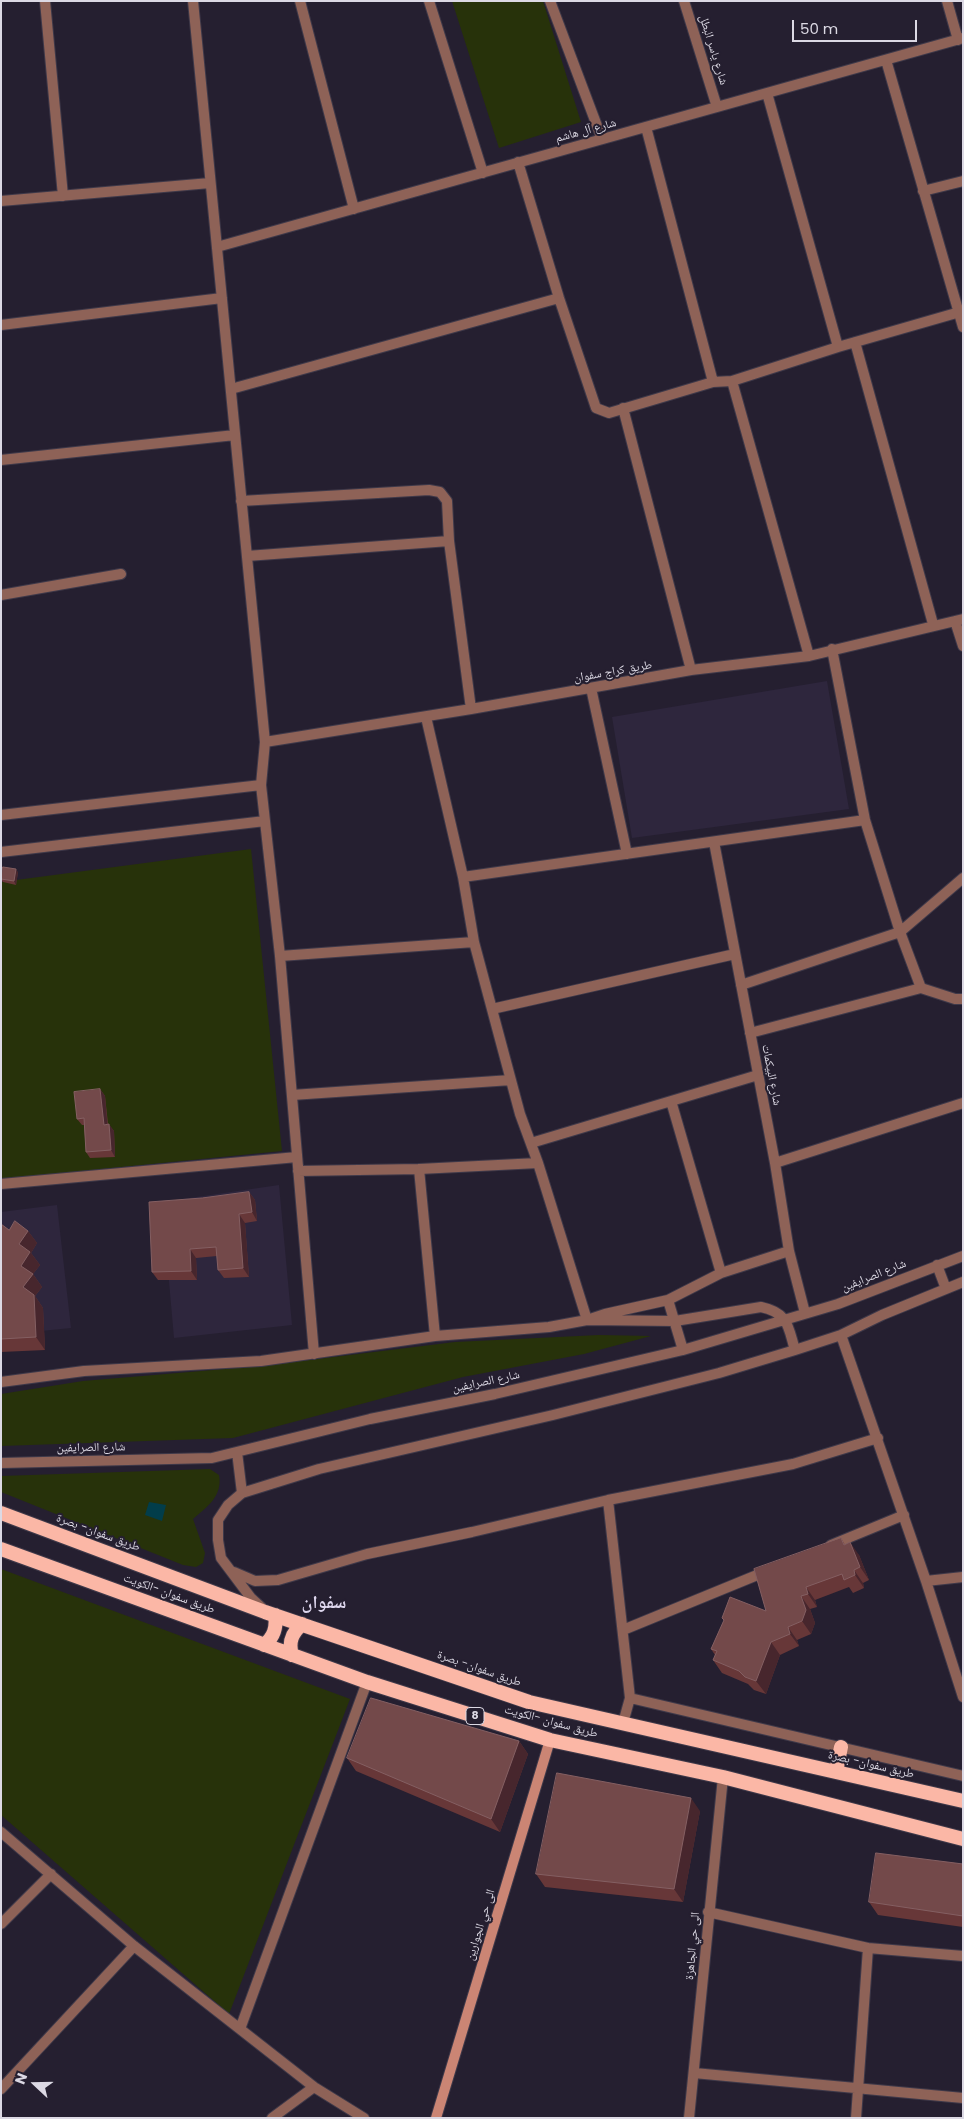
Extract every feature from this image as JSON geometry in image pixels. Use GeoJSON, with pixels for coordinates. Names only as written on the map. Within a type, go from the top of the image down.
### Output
{"type":"FeatureCollection","features":[{"type":"Feature","properties":{"kind":"highway","name":"طريق سفوان- بصرة"},"geometry":{"type":"LineString","coordinates":[[1,1513],[270,1613],[529,1702],[963,1801]]}},
{"type":"Feature","properties":{"kind":"highway","name":"طريق سفوان -الكويت"},"geometry":{"type":"LineString","coordinates":[[1,1549],[367,1682],[550,1740],[723,1777],[963,1839]]}},
{"type":"Feature","properties":{"kind":"highway"},"geometry":{"type":"LineString","coordinates":[[264,1644],[276,1628],[270,1613]]}},
{"type":"Feature","properties":{"kind":"highway"},"geometry":{"type":"LineString","coordinates":[[292,1655],[290,1641],[292,1635],[302,1624]]}},
{"type":"Feature","properties":{"kind":"highway"},"geometry":{"type":"LineString","coordinates":[[836,1772],[841,1747]]}},
{"type":"Feature","properties":{"kind":"main road","name":"الى حي الجوارين"},"geometry":{"type":"LineString","coordinates":[[436,2118],[550,1740]]}},
{"type":"Feature","properties":{"kind":"street"},"geometry":{"type":"LineString","coordinates":[[45,1],[63,196]]}},
{"type":"Feature","properties":{"kind":"street"},"geometry":{"type":"LineString","coordinates":[[193,1],[265,742],[261,785],[280,956],[314,1354]]}},
{"type":"Feature","properties":{"kind":"street"},"geometry":{"type":"LineString","coordinates":[[300,1],[354,209]]}},
{"type":"Feature","properties":{"kind":"street"},"geometry":{"type":"LineString","coordinates":[[429,1],[483,173]]}},
{"type":"Feature","properties":{"kind":"street"},"geometry":{"type":"LineString","coordinates":[[550,1],[602,139]]}},
{"type":"Feature","properties":{"kind":"street","name":"شارع ياسر البطل"},"geometry":{"type":"LineString","coordinates":[[684,1],[717,107]]}},
{"type":"Feature","properties":{"kind":"street"},"geometry":{"type":"LineString","coordinates":[[947,1],[960,39]]}},
{"type":"Feature","properties":{"kind":"street","name":"شارع آل هاشم"},"geometry":{"type":"LineString","coordinates":[[217,248],[960,39]]}},
{"type":"Feature","properties":{"kind":"street"},"geometry":{"type":"LineString","coordinates":[[886,60],[923,190],[961,312],[963,328]]}},
{"type":"Feature","properties":{"kind":"street"},"geometry":{"type":"LineString","coordinates":[[767,93],[838,347]]}},
{"type":"Feature","properties":{"kind":"street"},"geometry":{"type":"LineString","coordinates":[[646,127],[713,382]]}},
{"type":"Feature","properties":{"kind":"street"},"geometry":{"type":"LineString","coordinates":[[518,162],[559,298],[596,408],[609,413],[713,382],[732,381],[838,347],[961,312]]}},
{"type":"Feature","properties":{"kind":"street"},"geometry":{"type":"LineString","coordinates":[[923,190],[963,181]]}},
{"type":"Feature","properties":{"kind":"street"},"geometry":{"type":"LineString","coordinates":[[1,201],[210,182]]}},
{"type":"Feature","properties":{"kind":"street"},"geometry":{"type":"LineString","coordinates":[[1,325],[222,298]]}},
{"type":"Feature","properties":{"kind":"street"},"geometry":{"type":"LineString","coordinates":[[230,390],[559,298]]}},
{"type":"Feature","properties":{"kind":"street"},"geometry":{"type":"LineString","coordinates":[[855,342],[933,624]]}},
{"type":"Feature","properties":{"kind":"street"},"geometry":{"type":"LineString","coordinates":[[732,381],[809,656]]}},
{"type":"Feature","properties":{"kind":"street"},"geometry":{"type":"LineString","coordinates":[[623,408],[691,670]]}},
{"type":"Feature","properties":{"kind":"street"},"geometry":{"type":"LineString","coordinates":[[1,460],[235,435]]}},
{"type":"Feature","properties":{"kind":"street"},"geometry":{"type":"LineString","coordinates":[[242,501],[429,490],[440,492],[447,501],[449,541],[471,710]]}},
{"type":"Feature","properties":{"kind":"street"},"geometry":{"type":"LineString","coordinates":[[247,556],[449,541]]}},
{"type":"Feature","properties":{"kind":"street"},"geometry":{"type":"LineString","coordinates":[[1,595],[121,574]]}},
{"type":"Feature","properties":{"kind":"street"},"geometry":{"type":"LineString","coordinates":[[959,620],[963,646]]}},
{"type":"Feature","properties":{"kind":"street","name":"طريق كراج سفوان"},"geometry":{"type":"LineString","coordinates":[[265,742],[471,710],[691,670],[809,656],[933,624],[959,620]]}},
{"type":"Feature","properties":{"kind":"street"},"geometry":{"type":"LineString","coordinates":[[832,649],[864,820],[900,932],[921,988]]}},
{"type":"Feature","properties":{"kind":"street"},"geometry":{"type":"LineString","coordinates":[[591,688],[627,854]]}},
{"type":"Feature","properties":{"kind":"street"},"geometry":{"type":"LineString","coordinates":[[426,716],[463,876],[474,942],[520,1114],[538,1164],[587,1320]]}},
{"type":"Feature","properties":{"kind":"street"},"geometry":{"type":"LineString","coordinates":[[1,816],[261,785]]}},
{"type":"Feature","properties":{"kind":"street"},"geometry":{"type":"LineString","coordinates":[[463,876],[864,820]]}},
{"type":"Feature","properties":{"kind":"street"},"geometry":{"type":"LineString","coordinates":[[1,852],[265,821]]}},
{"type":"Feature","properties":{"kind":"street","name":"شارع البيكمات"},"geometry":{"type":"LineString","coordinates":[[714,842],[775,1162],[789,1252],[805,1313]]}},
{"type":"Feature","properties":{"kind":"street"},"geometry":{"type":"LineString","coordinates":[[741,985],[900,932],[963,878]]}},
{"type":"Feature","properties":{"kind":"street"},"geometry":{"type":"LineString","coordinates":[[280,956],[474,942]]}},
{"type":"Feature","properties":{"kind":"street"},"geometry":{"type":"LineString","coordinates":[[492,1008],[735,954]]}},
{"type":"Feature","properties":{"kind":"street"},"geometry":{"type":"LineString","coordinates":[[750,1033],[921,988],[955,999],[963,999]]}},
{"type":"Feature","properties":{"kind":"street"},"geometry":{"type":"LineString","coordinates":[[531,1143],[758,1075]]}},
{"type":"Feature","properties":{"kind":"street"},"geometry":{"type":"LineString","coordinates":[[292,1095],[511,1080]]}},
{"type":"Feature","properties":{"kind":"street"},"geometry":{"type":"LineString","coordinates":[[671,1101],[720,1273]]}},
{"type":"Feature","properties":{"kind":"street"},"geometry":{"type":"LineString","coordinates":[[775,1162],[963,1103]]}},
{"type":"Feature","properties":{"kind":"street"},"geometry":{"type":"LineString","coordinates":[[1,1184],[297,1157]]}},
{"type":"Feature","properties":{"kind":"street"},"geometry":{"type":"LineString","coordinates":[[298,1171],[419,1169],[538,1164]]}},
{"type":"Feature","properties":{"kind":"street"},"geometry":{"type":"LineString","coordinates":[[419,1169],[435,1336]]}},
{"type":"Feature","properties":{"kind":"street"},"geometry":{"type":"LineString","coordinates":[[1,1382],[84,1371],[261,1360],[435,1336],[549,1327],[587,1320],[605,1314],[668,1300],[720,1273],[789,1252]]}},
{"type":"Feature","properties":{"kind":"street","name":"شارع الصرايفين"},"geometry":{"type":"LineString","coordinates":[[1,1463],[212,1458],[370,1418],[494,1394],[683,1350],[785,1318],[838,1304],[963,1256]]}},
{"type":"Feature","properties":{"kind":"street"},"geometry":{"type":"LineString","coordinates":[[936,1265],[946,1289]]}},
{"type":"Feature","properties":{"kind":"street"},"geometry":{"type":"LineString","coordinates":[[270,1613],[251,1598],[222,1558],[218,1540],[218,1520],[228,1505],[242,1493],[320,1469],[445,1441],[719,1372],[795,1350],[841,1335],[882,1315],[963,1282]]}},
{"type":"Feature","properties":{"kind":"street"},"geometry":{"type":"LineString","coordinates":[[668,1300],[683,1350]]}},
{"type":"Feature","properties":{"kind":"street"},"geometry":{"type":"LineString","coordinates":[[587,1320],[675,1321],[762,1307],[774,1310],[785,1318],[795,1350]]}},
{"type":"Feature","properties":{"kind":"street"},"geometry":{"type":"LineString","coordinates":[[841,1335],[926,1580],[963,1697]]}},
{"type":"Feature","properties":{"kind":"street"},"geometry":{"type":"LineString","coordinates":[[234,1572],[255,1581],[278,1580],[366,1554],[472,1532],[608,1500],[794,1464],[878,1438]]}},
{"type":"Feature","properties":{"kind":"street"},"geometry":{"type":"LineString","coordinates":[[237,1452],[242,1493]]}},
{"type":"Feature","properties":{"kind":"street"},"geometry":{"type":"LineString","coordinates":[[608,1500],[630,1698],[622,1723]]}},
{"type":"Feature","properties":{"kind":"street"},"geometry":{"type":"LineString","coordinates":[[822,1548],[904,1515]]}},
{"type":"Feature","properties":{"kind":"street"},"geometry":{"type":"LineString","coordinates":[[623,1630],[777,1567]]}},
{"type":"Feature","properties":{"kind":"street"},"geometry":{"type":"LineString","coordinates":[[926,1580],[963,1577]]}},
{"type":"Feature","properties":{"kind":"street"},"geometry":{"type":"LineString","coordinates":[[240,2029],[367,1682]]}},
{"type":"Feature","properties":{"kind":"street"},"geometry":{"type":"LineString","coordinates":[[630,1698],[963,1776]]}},
{"type":"Feature","properties":{"kind":"street","name":"الى حي الجاهزة"},"geometry":{"type":"LineString","coordinates":[[689,2118],[708,1912],[723,1777]]}},
{"type":"Feature","properties":{"kind":"street"},"geometry":{"type":"LineString","coordinates":[[1,1832],[134,1946],[314,2087],[364,2118]]}},
{"type":"Feature","properties":{"kind":"street"},"geometry":{"type":"LineString","coordinates":[[1,1924],[52,1874]]}},
{"type":"Feature","properties":{"kind":"street"},"geometry":{"type":"LineString","coordinates":[[708,1912],[868,1948],[963,1956]]}},
{"type":"Feature","properties":{"kind":"street"},"geometry":{"type":"LineString","coordinates":[[1,2089],[134,1946]]}},
{"type":"Feature","properties":{"kind":"street"},"geometry":{"type":"LineString","coordinates":[[856,2118],[860,2088],[868,1948]]}},
{"type":"Feature","properties":{"kind":"street"},"geometry":{"type":"LineString","coordinates":[[694,2073],[963,2098]]}},
{"type":"Feature","properties":{"kind":"street"},"geometry":{"type":"LineString","coordinates":[[272,2118],[314,2087]]}},
{"type":"Feature","properties":{"kind":"shaded area"},"geometry":{"type":"Polygon","coordinates":[[[827,681],[849,809],[632,838],[612,717],[827,681]]]}},
{"type":"Feature","properties":{"kind":"shaded area"},"geometry":{"type":"Polygon","coordinates":[[[279,1185],[292,1325],[174,1338],[162,1202],[279,1185]]]}},
{"type":"Feature","properties":{"kind":"shaded area"},"geometry":{"type":"Polygon","coordinates":[[[57,1205],[71,1328],[1,1335],[1,1212],[57,1205]]]}},
{"type":"Feature","properties":{"kind":"green space"},"geometry":{"type":"Polygon","coordinates":[[[452,1],[543,1],[581,122],[499,148],[452,1]]]}},
{"type":"Feature","properties":{"kind":"green space"},"geometry":{"type":"Polygon","coordinates":[[[251,849],[282,1151],[1,1179],[1,882],[251,849]]]}},
{"type":"Feature","properties":{"kind":"green space"},"geometry":{"type":"Polygon","coordinates":[[[599,1335],[651,1336],[584,1354],[463,1377],[233,1438],[1,1446],[1,1394],[83,1381],[261,1366],[455,1342],[599,1335]]]}},
{"type":"Feature","properties":{"kind":"green space"},"geometry":{"type":"Polygon","coordinates":[[[210,1469],[219,1475],[219,1489],[213,1500],[193,1519],[205,1553],[203,1563],[196,1567],[183,1565],[1,1492],[1,1476],[210,1469]]]}},
{"type":"Feature","properties":{"kind":"green space"},"geometry":{"type":"Polygon","coordinates":[[[1,1569],[350,1699],[229,2014],[1,1815],[1,1569]]]}},
{"type":"Feature","properties":{"kind":"water"},"geometry":{"type":"Polygon","coordinates":[[[149,1502],[166,1505],[162,1521],[145,1515],[149,1502]]]}},
{"type":"Feature","properties":{"kind":"building"},"geometry":{"type":"Polygon","coordinates":[[[3,867],[16,869],[14,881],[1,879],[3,867]]]}},
{"type":"Feature","properties":{"kind":"building"},"geometry":{"type":"Polygon","coordinates":[[[100,1089],[104,1125],[109,1124],[111,1150],[86,1152],[84,1118],[77,1119],[74,1092],[100,1089]]]}},
{"type":"Feature","properties":{"kind":"building"},"geometry":{"type":"Polygon","coordinates":[[[249,1192],[252,1212],[239,1214],[243,1268],[218,1270],[216,1247],[190,1249],[191,1271],[152,1272],[149,1202],[249,1192]]]}},
{"type":"Feature","properties":{"kind":"building"},"geometry":{"type":"Polygon","coordinates":[[[15,1221],[28,1231],[19,1244],[30,1252],[21,1266],[33,1274],[23,1287],[34,1295],[36,1337],[1,1339],[1,1224],[9,1230],[15,1221]]]}},
{"type":"Feature","properties":{"kind":"building"},"geometry":{"type":"Polygon","coordinates":[[[841,1538],[844,1545],[850,1542],[860,1567],[854,1570],[855,1575],[844,1580],[842,1574],[806,1587],[808,1594],[801,1596],[806,1610],[802,1621],[788,1627],[790,1634],[771,1642],[756,1681],[745,1677],[739,1671],[713,1660],[717,1651],[711,1649],[724,1620],[722,1618],[730,1597],[766,1611],[754,1569],[841,1538]]]}},
{"type":"Feature","properties":{"kind":"building"},"geometry":{"type":"Polygon","coordinates":[[[371,1698],[519,1741],[491,1819],[347,1758],[371,1698]]]}},
{"type":"Feature","properties":{"kind":"building"},"geometry":{"type":"Polygon","coordinates":[[[557,1773],[691,1798],[674,1889],[536,1874],[557,1773]]]}},
{"type":"Feature","properties":{"kind":"building"},"geometry":{"type":"Polygon","coordinates":[[[876,1853],[963,1864],[963,1916],[869,1902],[876,1853]]]}},
{"type":"Feature","properties":{"kind":"district","name":"سفوان"},"geometry":{"type":"Point","coordinates":[324,1603]}}]}
